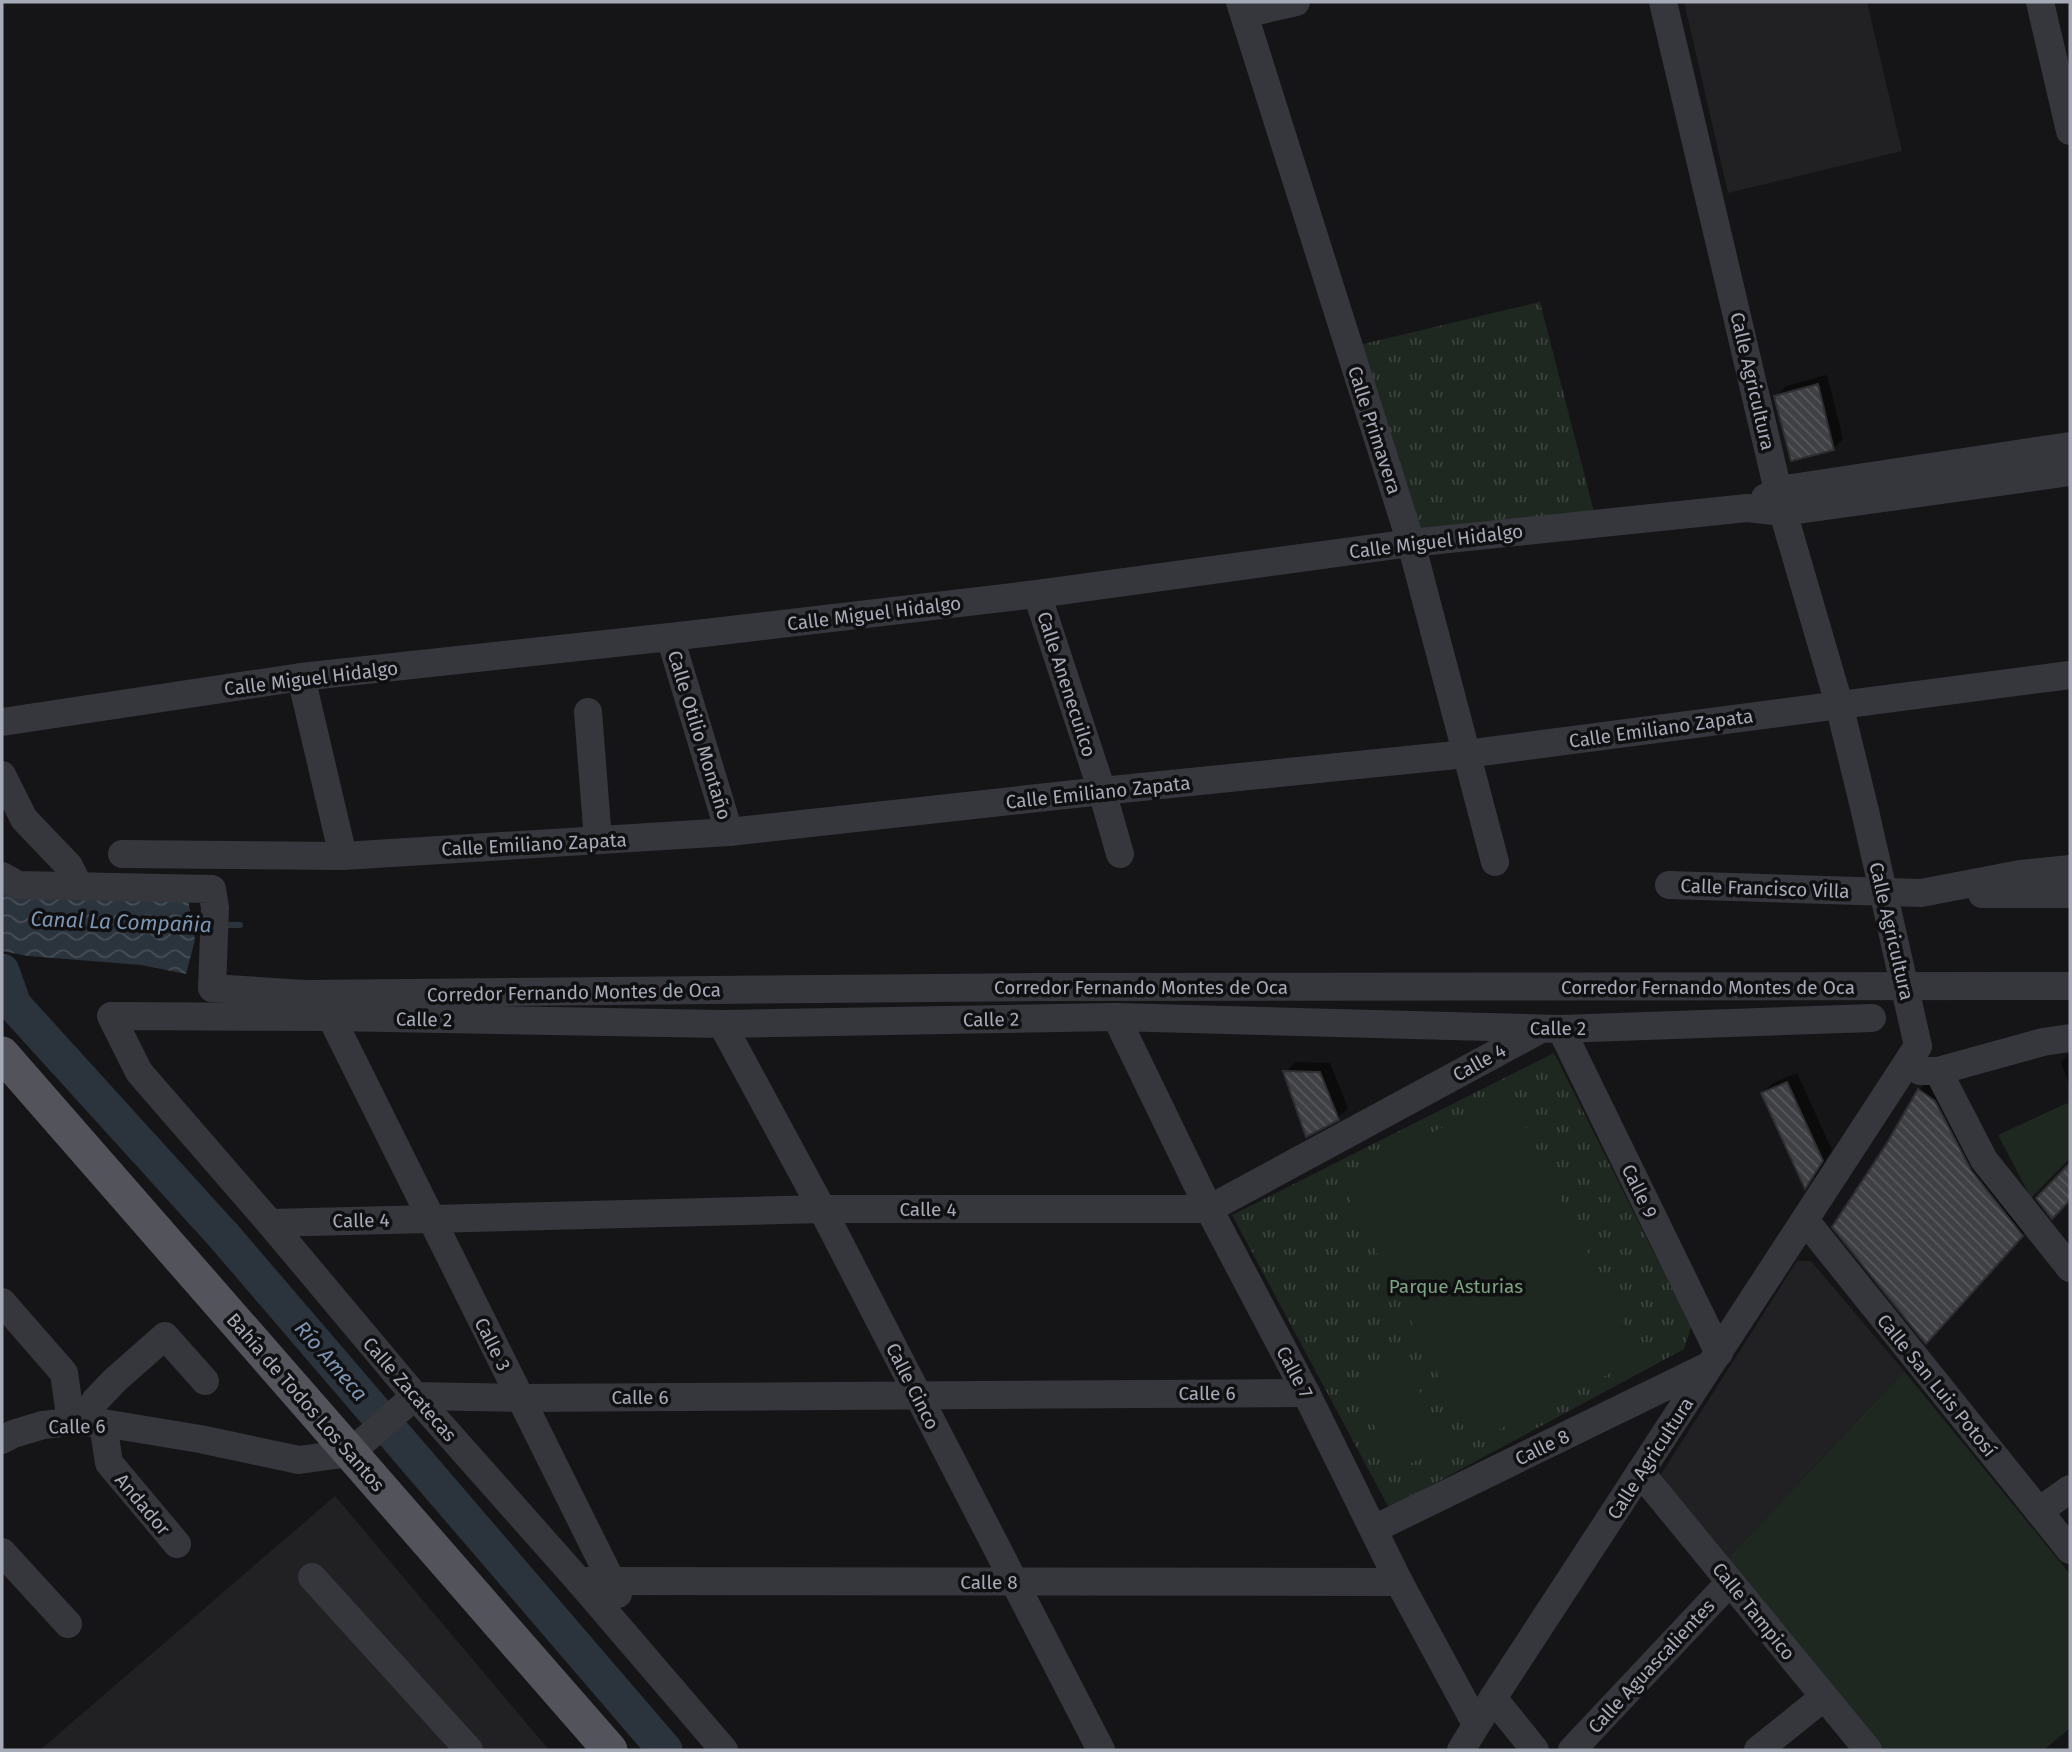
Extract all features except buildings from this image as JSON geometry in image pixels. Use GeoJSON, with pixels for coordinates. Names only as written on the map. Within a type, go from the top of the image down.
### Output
{"type":"FeatureCollection","features":[{"type":"Feature","properties":{"kind":"main road","name":"Bahía de Todos Los Santos"},"geometry":{"type":"LineString","coordinates":[[2,1054],[357,1447],[610,1750]]}},
{"type":"Feature","properties":{"kind":"street"},"geometry":{"type":"LineString","coordinates":[[1242,8],[1296,2]]}},
{"type":"Feature","properties":{"kind":"street","name":"Calle Agricultura"},"geometry":{"type":"LineString","coordinates":[[1461,1750],[1918,1046],[1839,704],[1781,501],[1663,2]]}},
{"type":"Feature","properties":{"kind":"street"},"geometry":{"type":"LineString","coordinates":[[2040,2],[2070,131]]}},
{"type":"Feature","properties":{"kind":"street","name":"Calle Primavera"},"geometry":{"type":"LineString","coordinates":[[1242,8],[1411,542],[1495,862]]}},
{"type":"Feature","properties":{"kind":"street","name":"Calle Miguel Hidalgo"},"geometry":{"type":"LineString","coordinates":[[2,722],[301,677],[670,638],[1037,594],[1411,542],[1747,508],[2070,446]]}},
{"type":"Feature","properties":{"kind":"street","name":"Calle Miguel Hidalgo"},"geometry":{"type":"LineString","coordinates":[[1781,501],[2070,472]]}},
{"type":"Feature","properties":{"kind":"street","name":"Calle Anenecuilco"},"geometry":{"type":"LineString","coordinates":[[1037,594],[1120,854]]}},
{"type":"Feature","properties":{"kind":"street","name":"Calle Otilio Montaño"},"geometry":{"type":"LineString","coordinates":[[670,638],[729,832]]}},
{"type":"Feature","properties":{"kind":"street","name":"Calle Emiliano Zapata"},"geometry":{"type":"LineString","coordinates":[[122,854],[343,856],[729,832],[1466,754],[2070,675]]}},
{"type":"Feature","properties":{"kind":"street"},"geometry":{"type":"LineString","coordinates":[[301,677],[343,856]]}},
{"type":"Feature","properties":{"kind":"street"},"geometry":{"type":"LineString","coordinates":[[588,712],[598,840]]}},
{"type":"Feature","properties":{"kind":"street"},"geometry":{"type":"LineString","coordinates":[[2,775],[24,819],[69,866],[79,886],[18,885],[2,876]]}},
{"type":"Feature","properties":{"kind":"street","name":"Calle Francisco Villa"},"geometry":{"type":"LineString","coordinates":[[1669,885],[1921,893],[2020,874],[2070,869]]}},
{"type":"Feature","properties":{"kind":"street","name":"Corredor Fernando Montes de Oca"},"geometry":{"type":"LineString","coordinates":[[79,886],[213,899],[213,975],[274,992],[331,994],[1035,987],[2070,986]]}},
{"type":"Feature","properties":{"kind":"street"},"geometry":{"type":"LineString","coordinates":[[1921,893],[2070,894]]}},
{"type":"Feature","properties":{"kind":"street"},"geometry":{"type":"LineString","coordinates":[[274,992],[298,1017]]}},
{"type":"Feature","properties":{"kind":"street","name":"Calle 2"},"geometry":{"type":"LineString","coordinates":[[111,1016],[722,1024],[1116,1017],[1551,1029],[1872,1018]]}},
{"type":"Feature","properties":{"kind":"street","name":"Calle Zacatecas"},"geometry":{"type":"LineString","coordinates":[[111,1016],[139,1072],[270,1223],[406,1404],[579,1581],[724,1750]]}},
{"type":"Feature","properties":{"kind":"street","name":"Calle 3"},"geometry":{"type":"LineString","coordinates":[[331,1017],[656,1670]]}},
{"type":"Feature","properties":{"kind":"street","name":"Calle 7"},"geometry":{"type":"LineString","coordinates":[[1116,1017],[1209,1209],[1306,1393],[1399,1581],[1476,1724]]}},
{"type":"Feature","properties":{"kind":"street","name":"Calle Cinco"},"geometry":{"type":"LineString","coordinates":[[722,1024],[822,1209],[1101,1750]]}},
{"type":"Feature","properties":{"kind":"street","name":"Calle 4"},"geometry":{"type":"LineString","coordinates":[[270,1223],[822,1209],[1209,1209],[1551,1029]]}},
{"type":"Feature","properties":{"kind":"street","name":"Calle 9"},"geometry":{"type":"LineString","coordinates":[[1551,1029],[1714,1359]]}},
{"type":"Feature","properties":{"kind":"street"},"geometry":{"type":"LineString","coordinates":[[1902,1070],[1938,1071],[2043,1042],[2070,1038]]}},
{"type":"Feature","properties":{"kind":"street"},"geometry":{"type":"LineString","coordinates":[[1938,1071],[1984,1160],[2070,1268]]}},
{"type":"Feature","properties":{"kind":"street","name":"Calle San Luis Potosí"},"geometry":{"type":"LineString","coordinates":[[1805,1220],[2070,1550]]}},
{"type":"Feature","properties":{"kind":"street","name":"Andador"},"geometry":{"type":"LineString","coordinates":[[2,1302],[64,1373],[109,1463],[177,1544]]}},
{"type":"Feature","properties":{"kind":"street"},"geometry":{"type":"LineString","coordinates":[[87,1422],[102,1394],[165,1336],[205,1381]]}},
{"type":"Feature","properties":{"kind":"street","name":"Calle 8"},"geometry":{"type":"LineString","coordinates":[[1374,1529],[1714,1359]]}},
{"type":"Feature","properties":{"kind":"street","name":"Calle 6"},"geometry":{"type":"LineString","coordinates":[[406,1404],[521,1398],[1306,1393]]}},
{"type":"Feature","properties":{"kind":"street"},"geometry":{"type":"LineString","coordinates":[[357,1447],[406,1404]]}},
{"type":"Feature","properties":{"kind":"street","name":"Calle 6"},"geometry":{"type":"LineString","coordinates":[[2,1440],[43,1425],[87,1422],[200,1439],[299,1460],[357,1447]]}},
{"type":"Feature","properties":{"kind":"street","name":"Calle Tampico"},"geometry":{"type":"LineString","coordinates":[[1640,1472],[1868,1750]]}},
{"type":"Feature","properties":{"kind":"street"},"geometry":{"type":"LineString","coordinates":[[2039,1511],[2070,1489]]}},
{"type":"Feature","properties":{"kind":"street"},"geometry":{"type":"LineString","coordinates":[[2,1552],[68,1624]]}},
{"type":"Feature","properties":{"kind":"street"},"geometry":{"type":"LineString","coordinates":[[312,1577],[469,1750]]}},
{"type":"Feature","properties":{"kind":"street","name":"Calle 8"},"geometry":{"type":"LineString","coordinates":[[579,1581],[1399,1581]]}},
{"type":"Feature","properties":{"kind":"street","name":"Calle Aguascalientes"},"geometry":{"type":"LineString","coordinates":[[1572,1750],[1730,1582]]}},
{"type":"Feature","properties":{"kind":"street"},"geometry":{"type":"LineString","coordinates":[[1758,1750],[1824,1697]]}},
{"type":"Feature","properties":{"kind":"street"},"geometry":{"type":"LineString","coordinates":[[1493,1698],[1535,1750]]}},
{"type":"Feature","properties":{"kind":"shaded area"},"geometry":{"type":"Polygon","coordinates":[[[1684,2],[1867,2],[1902,151],[1728,193],[1684,2]]]}},
{"type":"Feature","properties":{"kind":"shaded area"},"geometry":{"type":"Polygon","coordinates":[[[1797,1261],[1811,1261],[1904,1371],[1726,1560],[1658,1479],[1797,1261]]]}},
{"type":"Feature","properties":{"kind":"shaded area"},"geometry":{"type":"Polygon","coordinates":[[[335,1496],[549,1750],[40,1750],[335,1496]]]}},
{"type":"Feature","properties":{"kind":"green space"},"geometry":{"type":"Polygon","coordinates":[[[1540,302],[1594,512],[1417,529],[1359,345],[1540,302]]]}},
{"type":"Feature","properties":{"kind":"green space","name":"Parque Asturias"},"geometry":{"type":"Polygon","coordinates":[[[1554,1053],[1691,1327],[1684,1349],[1389,1508],[1232,1215],[1554,1053]]]}},
{"type":"Feature","properties":{"kind":"green space"},"geometry":{"type":"Polygon","coordinates":[[[1509,1094],[1640,1358],[1472,1443],[1340,1179],[1509,1094]]]}},
{"type":"Feature","properties":{"kind":"green space"},"geometry":{"type":"Polygon","coordinates":[[[2067,1103],[2070,1109],[2070,1158],[2031,1198],[1998,1135],[2067,1103]]]}},
{"type":"Feature","properties":{"kind":"green space"},"geometry":{"type":"Polygon","coordinates":[[[1405,1362],[1446,1445],[1398,1470],[1355,1389],[1405,1362]]]}},
{"type":"Feature","properties":{"kind":"green space"},"geometry":{"type":"Polygon","coordinates":[[[1904,1371],[2070,1574],[2070,1728],[2044,1750],[1880,1750],[1726,1560],[1904,1371]]]}},
{"type":"Feature","properties":{"kind":"water"},"geometry":{"type":"Polygon","coordinates":[[[2,892],[188,899],[195,940],[186,974],[141,965],[28,956],[2,951],[2,892]]]}},
{"type":"Feature","properties":{"kind":"waterway","name":"Canal La Compañia"},"geometry":{"type":"LineString","coordinates":[[221,925],[240,925]]}},
{"type":"Feature","properties":{"kind":"waterway","name":"Río Ameca"},"geometry":{"type":"LineString","coordinates":[[2,971],[14,1005],[223,1235],[665,1750]]}}]}
